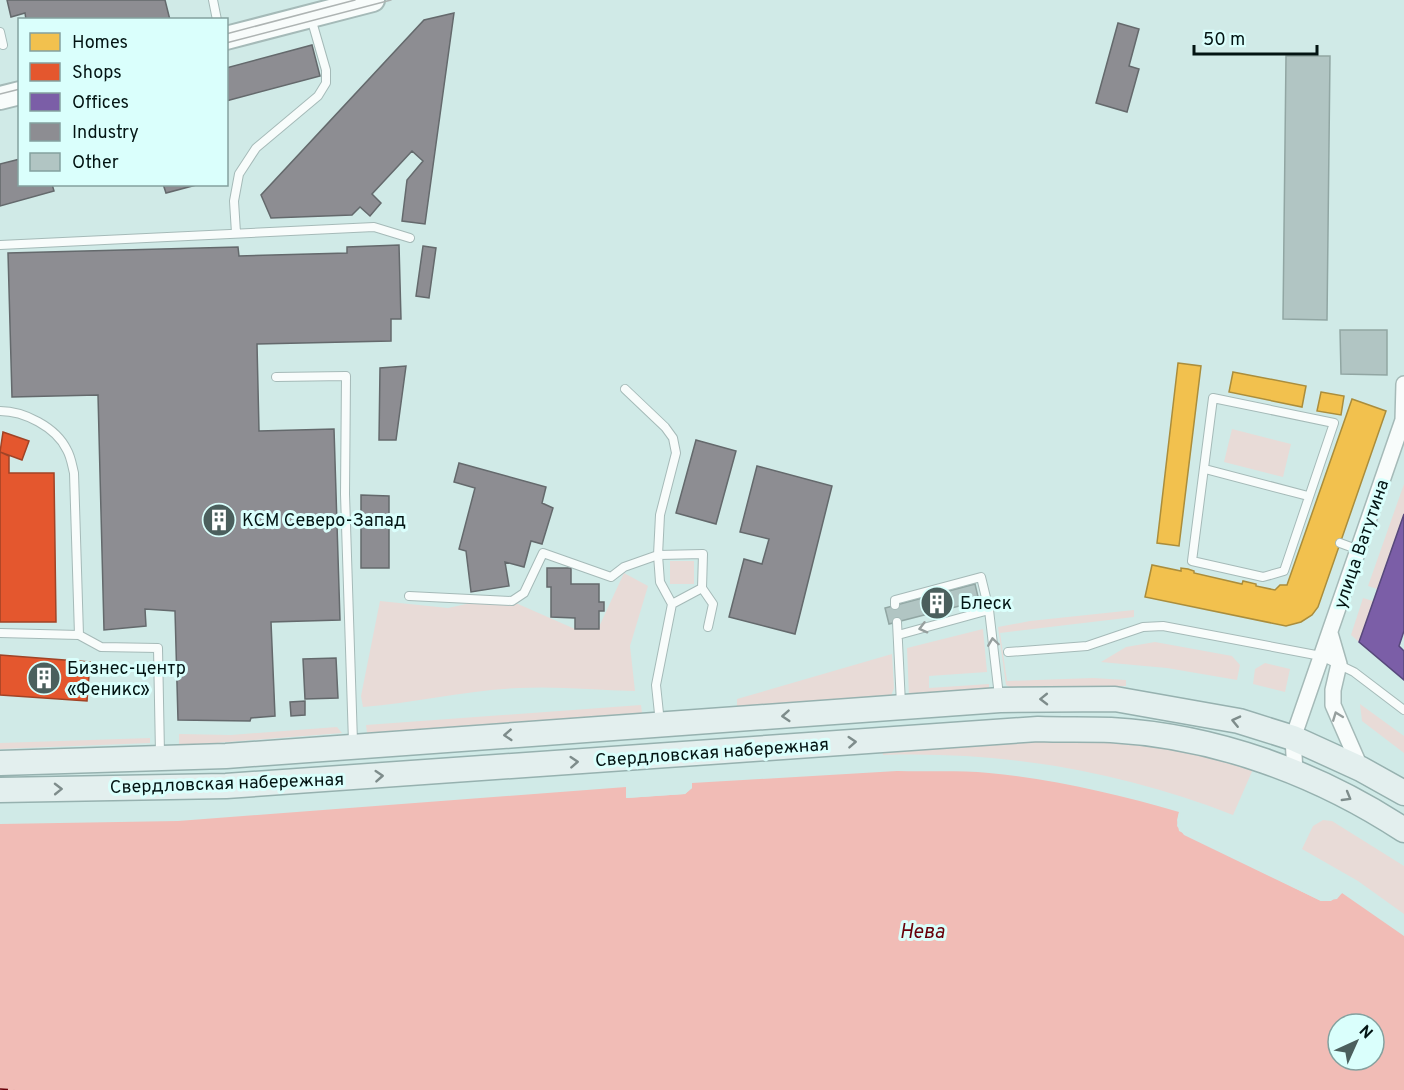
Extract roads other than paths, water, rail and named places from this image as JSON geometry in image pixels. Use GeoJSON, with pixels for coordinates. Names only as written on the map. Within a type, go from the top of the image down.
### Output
{"type":"FeatureCollection","features":[{"type":"Feature","properties":{"kind":"main road"},"geometry":{"type":"LineString","coordinates":[[228,37],[311,16],[346,3],[373,0]]}},
{"type":"Feature","properties":{"kind":"main road"},"geometry":{"type":"LineString","coordinates":[[0,98],[18,94]]}},
{"type":"Feature","properties":{"kind":"main road","name":"Свердловская набережная"},"geometry":{"type":"LineString","coordinates":[[0,763],[226,756],[901,709],[1000,700],[1115,699],[1239,721],[1293,738],[1361,769],[1404,793]]}},
{"type":"Feature","properties":{"kind":"main road","name":"Свердловская набережная"},"geometry":{"type":"LineString","coordinates":[[0,790],[226,786],[1038,729],[1112,730],[1175,738],[1242,753],[1294,772],[1341,793],[1404,830]]}},
{"type":"Feature","properties":{"kind":"street","name":"улица Ватутина"},"geometry":{"type":"LineString","coordinates":[[1294,772],[1293,738],[1403,420],[1404,384]]}},
{"type":"Feature","properties":{"kind":"street"},"geometry":{"type":"LineString","coordinates":[[1330,633],[1339,664],[1333,690],[1333,705],[1361,769]]}},
{"type":"Feature","properties":{"kind":"lane"},"geometry":{"type":"LineString","coordinates":[[213,0],[217,18]]}},
{"type":"Feature","properties":{"kind":"lane"},"geometry":{"type":"LineString","coordinates":[[236,233],[234,201],[239,174],[255,148],[318,96],[326,83],[326,70],[311,16]]}},
{"type":"Feature","properties":{"kind":"lane"},"geometry":{"type":"LineString","coordinates":[[0,32],[3,45]]}},
{"type":"Feature","properties":{"kind":"lane"},"geometry":{"type":"LineString","coordinates":[[0,245],[374,227],[410,238]]}},
{"type":"Feature","properties":{"kind":"lane"},"geometry":{"type":"LineString","coordinates":[[276,377],[346,376],[345,494],[353,746]]}},
{"type":"Feature","properties":{"kind":"lane"},"geometry":{"type":"LineString","coordinates":[[625,389],[665,426],[673,438],[676,453],[660,515],[658,555],[660,582],[672,604],[656,685],[660,725]]}},
{"type":"Feature","properties":{"kind":"lane"},"geometry":{"type":"LineString","coordinates":[[1213,398],[1334,423],[1308,496],[1302,530],[1284,570],[1263,577],[1192,561],[1213,398]]}},
{"type":"Feature","properties":{"kind":"lane"},"geometry":{"type":"LineString","coordinates":[[0,411],[12,411],[29,416],[50,430],[67,448],[74,472],[79,635]]}},
{"type":"Feature","properties":{"kind":"lane"},"geometry":{"type":"LineString","coordinates":[[1205,469],[1308,496]]}},
{"type":"Feature","properties":{"kind":"lane"},"geometry":{"type":"LineString","coordinates":[[1340,543],[1359,550]]}},
{"type":"Feature","properties":{"kind":"lane"},"geometry":{"type":"LineString","coordinates":[[409,596],[512,601],[524,593],[543,553],[611,577],[624,567],[658,555],[703,554],[702,588],[713,604],[708,627]]}},
{"type":"Feature","properties":{"kind":"lane"},"geometry":{"type":"LineString","coordinates":[[895,605],[895,600],[981,577],[989,610],[1000,700]]}},
{"type":"Feature","properties":{"kind":"lane"},"geometry":{"type":"LineString","coordinates":[[672,604],[702,588]]}},
{"type":"Feature","properties":{"kind":"lane"},"geometry":{"type":"LineString","coordinates":[[898,635],[989,610]]}},
{"type":"Feature","properties":{"kind":"lane"},"geometry":{"type":"LineString","coordinates":[[897,622],[901,709]]}},
{"type":"Feature","properties":{"kind":"lane"},"geometry":{"type":"LineString","coordinates":[[1008,652],[1088,646],[1143,627],[1163,626],[1322,656],[1370,683],[1404,710]]}},
{"type":"Feature","properties":{"kind":"lane"},"geometry":{"type":"LineString","coordinates":[[0,633],[79,635],[101,647],[158,648],[160,758]]}},
{"type":"Feature","properties":{"kind":"water","name":"Нева"},"geometry":{"type":"Polygon","coordinates":[[[897,771],[977,772],[1061,783],[1179,812],[1177,820],[1179,831],[1321,901],[1337,899],[1342,893],[1404,936],[1404,1090],[0,1090],[0,824],[178,821],[626,787],[627,798],[685,794],[692,788],[692,783],[897,771]]]}},
{"type":"Feature","properties":{"kind":"tram line"},"geometry":{"type":"LineString","coordinates":[[228,33],[355,0]]}},
{"type":"Feature","properties":{"kind":"tram line"},"geometry":{"type":"LineString","coordinates":[[228,42],[391,0]]}},
{"type":"Feature","properties":{"kind":"tram line"},"geometry":{"type":"LineString","coordinates":[[0,94],[18,90]]}},
{"type":"Feature","properties":{"kind":"place","name":"КСМ Северо-Запад"},"geometry":{"type":"Point","coordinates":[219,520]}},
{"type":"Feature","properties":{"kind":"place","name":"Блеск"},"geometry":{"type":"Point","coordinates":[937,603]}},
{"type":"Feature","properties":{"kind":"place","name":"Бизнес-центр «Феникс»"},"geometry":{"type":"Point","coordinates":[44,678]}}]}
